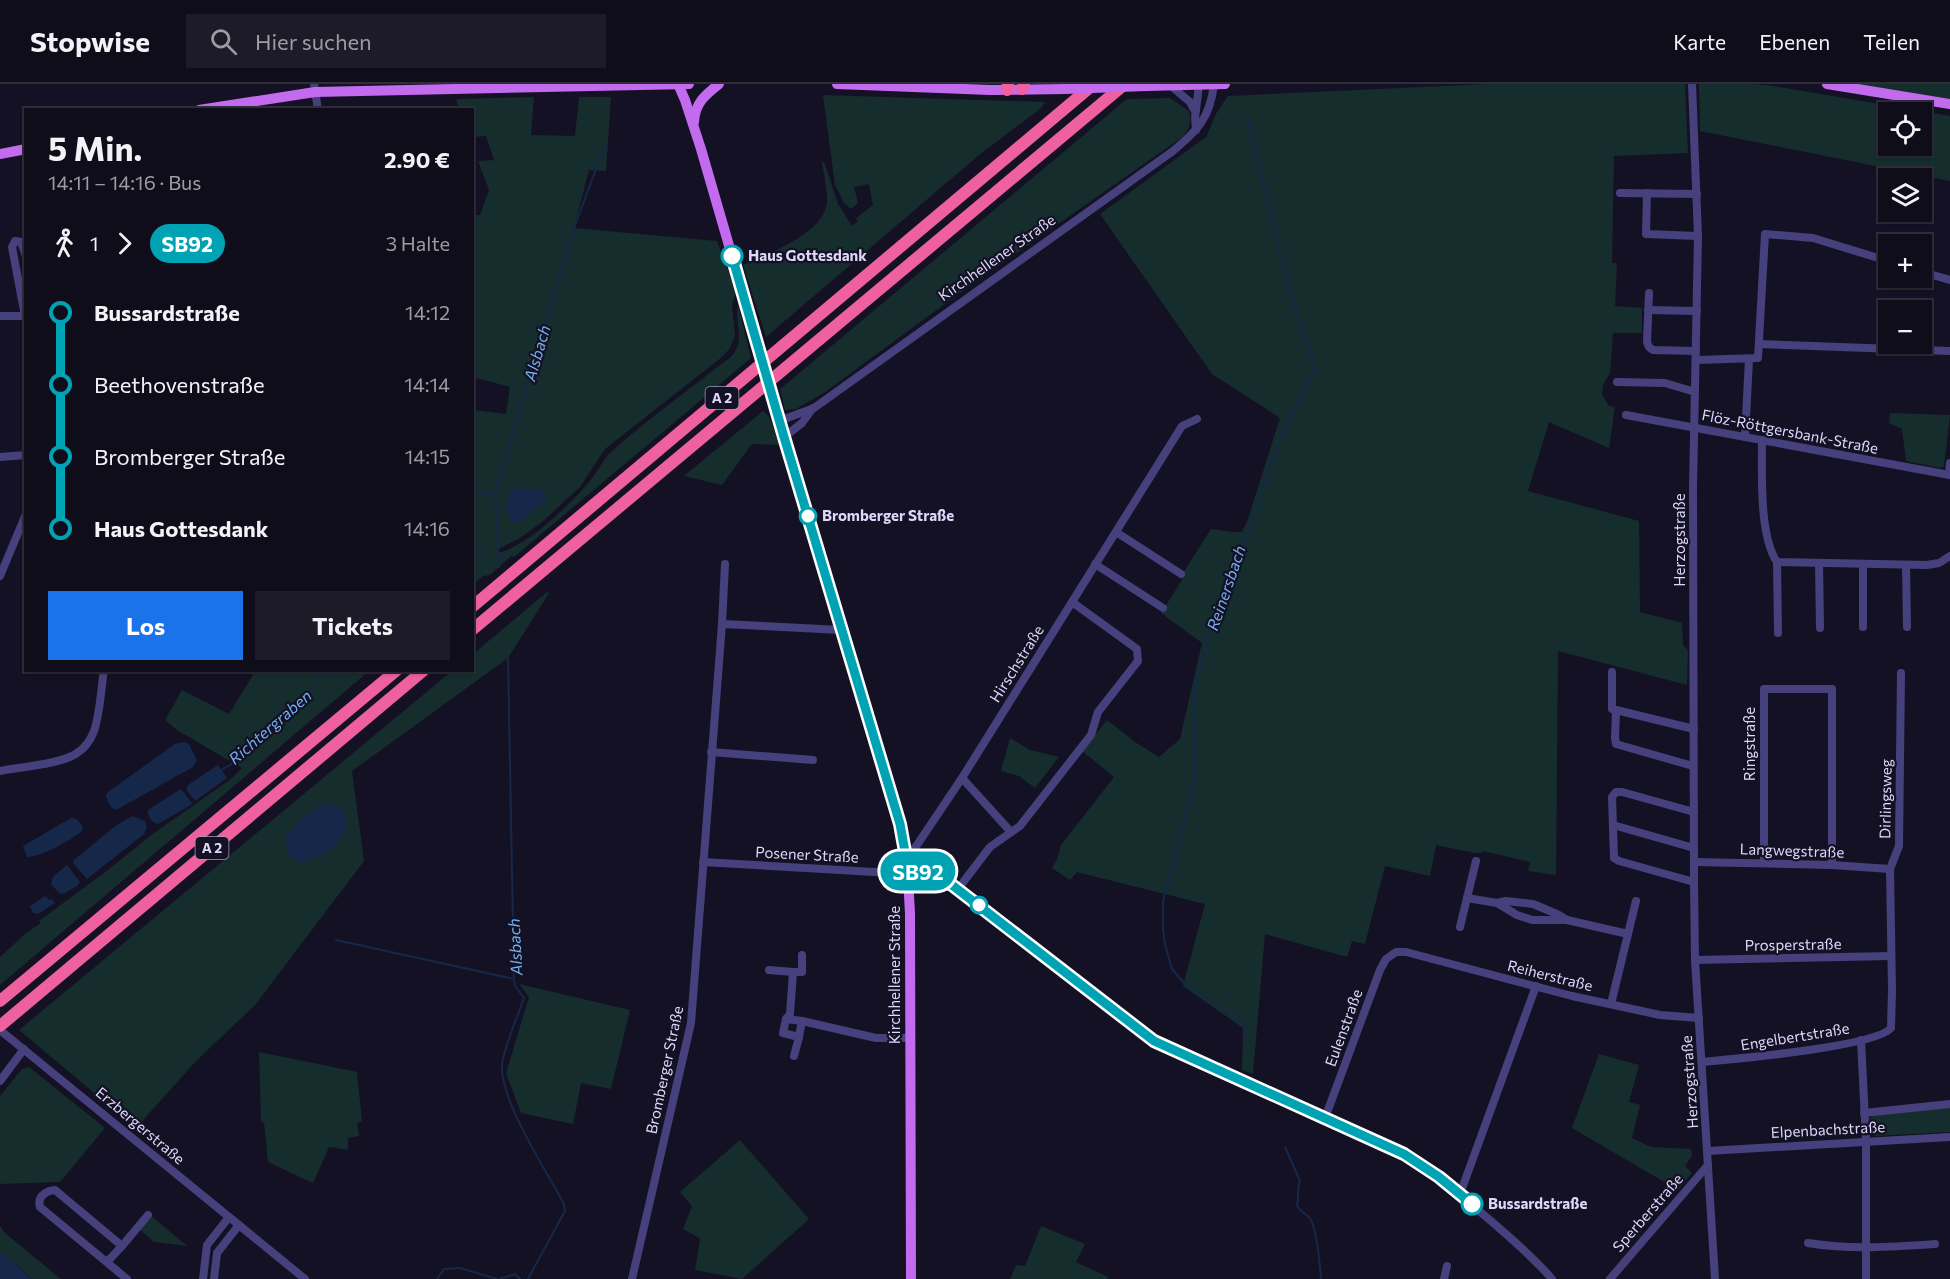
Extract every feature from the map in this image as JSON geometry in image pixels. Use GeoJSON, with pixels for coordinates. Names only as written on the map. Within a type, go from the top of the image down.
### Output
{"type":"FeatureCollection","features":[{"type":"Feature","properties":{"kind":"highway","name":"A 2"},"geometry":{"type":"LineString","coordinates":[[474,628],[1125,84]]}},
{"type":"Feature","properties":{"kind":"highway","name":"A 2"},"geometry":{"type":"LineString","coordinates":[[474,605],[1092,85]]}},
{"type":"Feature","properties":{"kind":"highway","name":"A 2"},"geometry":{"type":"LineString","coordinates":[[0,1001],[395,672]]}},
{"type":"Feature","properties":{"kind":"highway","name":"A 2"},"geometry":{"type":"LineString","coordinates":[[0,1028],[422,672]]}},
{"type":"Feature","properties":{"kind":"main road"},"geometry":{"type":"LineString","coordinates":[[210,108],[315,88],[682,84]]}},
{"type":"Feature","properties":{"kind":"main road","name":"Kirchhellener Straße"},"geometry":{"type":"LineString","coordinates":[[682,84],[779,421],[900,824],[907,857],[909,874],[911,1279]]}},
{"type":"Feature","properties":{"kind":"main road"},"geometry":{"type":"LineString","coordinates":[[694,125],[698,104],[719,84]]}},
{"type":"Feature","properties":{"kind":"main road"},"geometry":{"type":"LineString","coordinates":[[837,84],[1065,89],[1225,84]]}},
{"type":"Feature","properties":{"kind":"main road"},"geometry":{"type":"LineString","coordinates":[[1827,84],[1950,105]]}},
{"type":"Feature","properties":{"kind":"main road"},"geometry":{"type":"LineString","coordinates":[[0,154],[24,148]]}},
{"type":"Feature","properties":{"kind":"street","name":"Kirchhellener Straße"},"geometry":{"type":"LineString","coordinates":[[779,421],[814,408],[1173,151],[1196,130],[1209,110],[1214,84]]}},
{"type":"Feature","properties":{"kind":"street","name":"Herzogstraße"},"geometry":{"type":"LineString","coordinates":[[1692,84],[1698,236],[1694,427],[1695,960],[1715,1279]]}},
{"type":"Feature","properties":{"kind":"street"},"geometry":{"type":"LineString","coordinates":[[1196,130],[1199,85]]}},
{"type":"Feature","properties":{"kind":"street"},"geometry":{"type":"LineString","coordinates":[[1170,86],[1190,102],[1196,113]]}},
{"type":"Feature","properties":{"kind":"street"},"geometry":{"type":"LineString","coordinates":[[315,88],[318,108]]}},
{"type":"Feature","properties":{"kind":"street"},"geometry":{"type":"LineString","coordinates":[[1620,192],[1697,194]]}},
{"type":"Feature","properties":{"kind":"street"},"geometry":{"type":"LineString","coordinates":[[1647,193],[1646,234],[1698,236]]}},
{"type":"Feature","properties":{"kind":"street"},"geometry":{"type":"LineString","coordinates":[[1649,293],[1647,342],[1650,349],[1696,355],[1758,358],[1765,234],[1813,238],[1878,258]]}},
{"type":"Feature","properties":{"kind":"street"},"geometry":{"type":"LineString","coordinates":[[24,249],[21,242],[15,241],[12,247],[24,311]]}},
{"type":"Feature","properties":{"kind":"street"},"geometry":{"type":"LineString","coordinates":[[1932,275],[1950,280]]}},
{"type":"Feature","properties":{"kind":"street"},"geometry":{"type":"LineString","coordinates":[[1648,310],[1697,311]]}},
{"type":"Feature","properties":{"kind":"street"},"geometry":{"type":"LineString","coordinates":[[0,316],[24,316]]}},
{"type":"Feature","properties":{"kind":"street"},"geometry":{"type":"LineString","coordinates":[[1759,344],[1950,351]]}},
{"type":"Feature","properties":{"kind":"street"},"geometry":{"type":"LineString","coordinates":[[1744,437],[1749,359]]}},
{"type":"Feature","properties":{"kind":"street"},"geometry":{"type":"LineString","coordinates":[[1617,382],[1665,383],[1695,392]]}},
{"type":"Feature","properties":{"kind":"street","name":"Kirchhellener Straße"},"geometry":{"type":"LineString","coordinates":[[784,437],[802,423],[814,408]]}},
{"type":"Feature","properties":{"kind":"street","name":"Flöz-Röttgersbank-Straße"},"geometry":{"type":"LineString","coordinates":[[1626,415],[1949,475]]}},
{"type":"Feature","properties":{"kind":"street","name":"Hirschstraße"},"geometry":{"type":"LineString","coordinates":[[907,857],[962,778],[1182,426],[1197,418]]}},
{"type":"Feature","properties":{"kind":"street"},"geometry":{"type":"LineString","coordinates":[[1762,440],[1762,489],[1768,538],[1770,550],[1777,562],[1778,633]]}},
{"type":"Feature","properties":{"kind":"street"},"geometry":{"type":"LineString","coordinates":[[0,458],[24,454]]}},
{"type":"Feature","properties":{"kind":"street"},"geometry":{"type":"LineString","coordinates":[[1949,475],[1950,463]]}},
{"type":"Feature","properties":{"kind":"street"},"geometry":{"type":"LineString","coordinates":[[0,576],[24,519]]}},
{"type":"Feature","properties":{"kind":"street"},"geometry":{"type":"LineString","coordinates":[[1116,532],[1181,574]]}},
{"type":"Feature","properties":{"kind":"street"},"geometry":{"type":"LineString","coordinates":[[1777,562],[1906,565],[1933,564],[1950,556]]}},
{"type":"Feature","properties":{"kind":"street"},"geometry":{"type":"LineString","coordinates":[[1819,563],[1820,628]]}},
{"type":"Feature","properties":{"kind":"street","name":"Bromberger Straße"},"geometry":{"type":"LineString","coordinates":[[632,1279],[691,1023],[725,564]]}},
{"type":"Feature","properties":{"kind":"street"},"geometry":{"type":"LineString","coordinates":[[1095,564],[1162,608]]}},
{"type":"Feature","properties":{"kind":"street"},"geometry":{"type":"LineString","coordinates":[[1863,564],[1863,627]]}},
{"type":"Feature","properties":{"kind":"street"},"geometry":{"type":"LineString","coordinates":[[1906,565],[1907,627]]}},
{"type":"Feature","properties":{"kind":"street"},"geometry":{"type":"LineString","coordinates":[[958,889],[990,847],[1020,826],[1091,735],[1098,712],[1138,661],[1137,649],[1072,602]]}},
{"type":"Feature","properties":{"kind":"street"},"geometry":{"type":"LineString","coordinates":[[722,624],[841,630]]}},
{"type":"Feature","properties":{"kind":"street"},"geometry":{"type":"LineString","coordinates":[[0,771],[59,760],[80,752],[95,728],[104,672]]}},
{"type":"Feature","properties":{"kind":"street"},"geometry":{"type":"LineString","coordinates":[[1612,672],[1612,709],[1694,729]]}},
{"type":"Feature","properties":{"kind":"street","name":"Dirlingsweg"},"geometry":{"type":"LineString","coordinates":[[1890,1030],[1892,1025],[1890,868],[1899,846],[1901,673]]}},
{"type":"Feature","properties":{"kind":"street","name":"Ringstraße"},"geometry":{"type":"LineString","coordinates":[[1764,863],[1764,689],[1832,689],[1832,865]]}},
{"type":"Feature","properties":{"kind":"street"},"geometry":{"type":"LineString","coordinates":[[1616,710],[1616,744],[1694,766]]}},
{"type":"Feature","properties":{"kind":"street"},"geometry":{"type":"LineString","coordinates":[[711,752],[813,759]]}},
{"type":"Feature","properties":{"kind":"street"},"geometry":{"type":"LineString","coordinates":[[962,778],[1011,832]]}},
{"type":"Feature","properties":{"kind":"street"},"geometry":{"type":"LineString","coordinates":[[1694,812],[1618,791],[1612,797],[1613,854],[1616,860],[1694,882]]}},
{"type":"Feature","properties":{"kind":"street"},"geometry":{"type":"LineString","coordinates":[[1613,825],[1694,848]]}},
{"type":"Feature","properties":{"kind":"street"},"geometry":{"type":"LineString","coordinates":[[1460,927],[1476,861]]}},
{"type":"Feature","properties":{"kind":"street","name":"Posener Straße"},"geometry":{"type":"LineString","coordinates":[[703,862],[909,874],[919,871],[948,882],[1154,1041],[1404,1154],[1439,1177],[1532,1257],[1552,1279]]}},
{"type":"Feature","properties":{"kind":"street","name":"Langwegstraße"},"geometry":{"type":"LineString","coordinates":[[1694,862],[1890,868]]}},
{"type":"Feature","properties":{"kind":"street"},"geometry":{"type":"LineString","coordinates":[[1467,898],[1497,903],[1517,915],[1532,920],[1567,920],[1628,934]]}},
{"type":"Feature","properties":{"kind":"street"},"geometry":{"type":"LineString","coordinates":[[1497,903],[1506,901],[1533,904],[1567,920]]}},
{"type":"Feature","properties":{"kind":"street"},"geometry":{"type":"LineString","coordinates":[[1611,1004],[1636,901]]}},
{"type":"Feature","properties":{"kind":"street","name":"Eulenstraße"},"geometry":{"type":"LineString","coordinates":[[1326,1118],[1380,970],[1386,959],[1396,952]]}},
{"type":"Feature","properties":{"kind":"street","name":"Reiherstraße"},"geometry":{"type":"LineString","coordinates":[[1396,952],[1406,952],[1660,1015],[1699,1018]]}},
{"type":"Feature","properties":{"kind":"street"},"geometry":{"type":"LineString","coordinates":[[769,970],[802,972],[802,955]]}},
{"type":"Feature","properties":{"kind":"street","name":"Prosperstraße"},"geometry":{"type":"LineString","coordinates":[[1695,960],[1891,956]]}},
{"type":"Feature","properties":{"kind":"street"},"geometry":{"type":"LineString","coordinates":[[793,972],[790,1014],[786,1019],[783,1033],[799,1037]]}},
{"type":"Feature","properties":{"kind":"street"},"geometry":{"type":"LineString","coordinates":[[1460,1194],[1536,986]]}},
{"type":"Feature","properties":{"kind":"street"},"geometry":{"type":"LineString","coordinates":[[786,1019],[876,1038],[910,1038]]}},
{"type":"Feature","properties":{"kind":"street"},"geometry":{"type":"LineString","coordinates":[[794,1056],[802,1021]]}},
{"type":"Feature","properties":{"kind":"street","name":"Erzbergerstraße"},"geometry":{"type":"LineString","coordinates":[[0,1028],[305,1279]]}},
{"type":"Feature","properties":{"kind":"street","name":"Engelbertstraße"},"geometry":{"type":"LineString","coordinates":[[1702,1062],[1775,1055],[1861,1040],[1890,1030]]}},
{"type":"Feature","properties":{"kind":"street"},"geometry":{"type":"LineString","coordinates":[[1861,1040],[1866,1141],[1866,1279]]}},
{"type":"Feature","properties":{"kind":"street"},"geometry":{"type":"LineString","coordinates":[[0,1081],[24,1048]]}},
{"type":"Feature","properties":{"kind":"street","name":"Elpenbachstraße"},"geometry":{"type":"LineString","coordinates":[[1864,1113],[1950,1104]]}},
{"type":"Feature","properties":{"kind":"street","name":"Elpenbachstraße"},"geometry":{"type":"LineString","coordinates":[[1708,1151],[1950,1137]]}},
{"type":"Feature","properties":{"kind":"street","name":"Sperberstraße"},"geometry":{"type":"LineString","coordinates":[[1610,1279],[1708,1165]]}},
{"type":"Feature","properties":{"kind":"street"},"geometry":{"type":"LineString","coordinates":[[122,1246],[55,1190],[43,1195],[40,1208],[128,1279]]}},
{"type":"Feature","properties":{"kind":"street"},"geometry":{"type":"LineString","coordinates":[[107,1262],[148,1215]]}},
{"type":"Feature","properties":{"kind":"street"},"geometry":{"type":"LineString","coordinates":[[203,1279],[207,1245],[229,1217]]}},
{"type":"Feature","properties":{"kind":"street"},"geometry":{"type":"LineString","coordinates":[[214,1279],[217,1253],[239,1225]]}},
{"type":"Feature","properties":{"kind":"street"},"geometry":{"type":"LineString","coordinates":[[1808,1243],[1866,1249],[1935,1244]]}},
{"type":"Feature","properties":{"kind":"street"},"geometry":{"type":"LineString","coordinates":[[1444,1279],[1447,1266]]}},
{"type":"Feature","properties":{"kind":"green space"},"geometry":{"type":"Polygon","coordinates":[[[1488,84],[1685,84],[1688,153],[1614,156],[1612,263],[1617,263],[1615,306],[1642,308],[1642,333],[1613,333],[1610,373],[1603,385],[1602,394],[1609,406],[1615,407],[1609,448],[1549,422],[1528,491],[1639,521],[1640,612],[1682,623],[1683,645],[1688,650],[1687,685],[1558,651],[1556,875],[1528,871],[1530,862],[1483,851],[1475,853],[1436,845],[1430,876],[1385,866],[1365,944],[1352,941],[1347,957],[1265,934],[1253,1074],[1242,1070],[1243,1028],[1183,986],[1205,904],[1077,872],[1070,880],[1052,868],[1061,845],[1114,777],[1082,751],[1107,720],[1159,757],[1180,739],[1202,643],[1161,613],[1211,529],[1242,532],[1280,418],[1212,374],[1100,214],[1206,137],[1217,112],[1228,96],[1488,84]]]}},
{"type":"Feature","properties":{"kind":"green space"},"geometry":{"type":"Polygon","coordinates":[[[1699,84],[1773,86],[1878,104],[1878,156],[1932,156],[1932,113],[1950,116],[1950,181],[1932,177],[1932,168],[1885,168],[1700,131],[1699,84]]]}},
{"type":"Feature","properties":{"kind":"green space"},"geometry":{"type":"Polygon","coordinates":[[[1853,84],[1950,84],[1950,100],[1853,84]]]}},
{"type":"Feature","properties":{"kind":"green space"},"geometry":{"type":"Polygon","coordinates":[[[823,95],[1045,102],[1041,108],[979,155],[766,337],[743,265],[794,241],[816,224],[824,213],[827,202],[822,160],[838,204],[852,226],[858,221],[856,218],[873,205],[869,184],[854,187],[858,203],[851,209],[844,203],[835,185],[823,95]]]}},
{"type":"Feature","properties":{"kind":"green space"},"geometry":{"type":"Polygon","coordinates":[[[534,97],[531,135],[575,136],[579,97],[611,97],[606,171],[589,170],[574,228],[717,241],[736,292],[732,305],[735,336],[730,348],[722,357],[605,449],[580,487],[542,522],[520,538],[498,549],[498,553],[521,543],[547,524],[580,492],[613,450],[732,356],[739,337],[738,305],[751,358],[514,557],[511,556],[490,575],[483,576],[474,584],[474,410],[506,414],[510,387],[474,377],[474,215],[480,215],[489,190],[478,161],[494,160],[486,136],[474,137],[474,108],[459,108],[456,99],[534,97]]]}},
{"type":"Feature","properties":{"kind":"green space"},"geometry":{"type":"Polygon","coordinates":[[[1170,98],[1189,111],[1189,126],[1181,138],[961,292],[825,392],[796,409],[785,410],[780,389],[1127,99],[1170,98]]]}},
{"type":"Feature","properties":{"kind":"green space"},"geometry":{"type":"Polygon","coordinates":[[[763,411],[771,422],[779,445],[752,444],[722,485],[684,476],[763,411]]]}},
{"type":"Feature","properties":{"kind":"green space"},"geometry":{"type":"Polygon","coordinates":[[[1890,413],[1950,415],[1944,466],[1940,468],[1906,461],[1902,429],[1889,423],[1890,413]]]}},
{"type":"Feature","properties":{"kind":"green space"},"geometry":{"type":"Polygon","coordinates":[[[547,592],[549,593],[508,658],[352,771],[364,861],[255,1005],[196,1061],[136,1128],[19,1030],[451,672],[474,672],[474,653],[547,592]]]}},
{"type":"Feature","properties":{"kind":"green space"},"geometry":{"type":"Polygon","coordinates":[[[246,672],[368,672],[0,985],[0,957],[26,933],[41,923],[39,921],[154,833],[231,779],[242,768],[177,730],[165,720],[182,690],[229,714],[253,675],[246,672]]]}},
{"type":"Feature","properties":{"kind":"green space"},"geometry":{"type":"Polygon","coordinates":[[[1010,738],[1030,750],[1059,757],[1035,788],[1019,776],[1001,771],[1010,738]]]}},
{"type":"Feature","properties":{"kind":"green space"},"geometry":{"type":"Polygon","coordinates":[[[519,984],[630,1010],[611,1089],[581,1083],[573,1124],[521,1113],[506,1073],[529,997],[519,984]]]}},
{"type":"Feature","properties":{"kind":"green space"},"geometry":{"type":"Polygon","coordinates":[[[259,1052],[357,1072],[362,1121],[357,1123],[359,1136],[348,1138],[348,1150],[329,1147],[313,1183],[268,1162],[264,1123],[261,1121],[259,1052]]]}},
{"type":"Feature","properties":{"kind":"green space"},"geometry":{"type":"Polygon","coordinates":[[[1599,1054],[1639,1065],[1629,1102],[1640,1105],[1632,1138],[1651,1147],[1691,1149],[1692,1156],[1685,1166],[1692,1173],[1678,1190],[1572,1128],[1599,1054]]]}},
{"type":"Feature","properties":{"kind":"green space"},"geometry":{"type":"Polygon","coordinates":[[[29,1067],[105,1128],[60,1182],[0,1184],[0,1096],[22,1069],[29,1067]]]}},
{"type":"Feature","properties":{"kind":"green space"},"geometry":{"type":"Polygon","coordinates":[[[1950,1107],[1950,1132],[1875,1136],[1870,1129],[1870,1118],[1873,1116],[1950,1107]]]}},
{"type":"Feature","properties":{"kind":"green space"},"geometry":{"type":"Polygon","coordinates":[[[740,1140],[809,1219],[742,1279],[695,1270],[700,1238],[683,1229],[692,1206],[680,1192],[740,1140]]]}},
{"type":"Feature","properties":{"kind":"green space"},"geometry":{"type":"Polygon","coordinates":[[[150,1215],[187,1246],[154,1242],[139,1229],[150,1215]]]}},
{"type":"Feature","properties":{"kind":"green space"},"geometry":{"type":"Polygon","coordinates":[[[0,1226],[5,1233],[61,1279],[31,1279],[0,1252],[0,1226]]]}},
{"type":"Feature","properties":{"kind":"green space"},"geometry":{"type":"Polygon","coordinates":[[[1041,1226],[1085,1244],[1076,1262],[1108,1277],[1107,1279],[1010,1279],[1016,1265],[1025,1266],[1041,1226]]]}},
{"type":"Feature","properties":{"kind":"water"},"geometry":{"type":"Polygon","coordinates":[[[521,488],[541,490],[547,495],[546,500],[522,521],[514,524],[509,512],[508,499],[511,490],[521,488]]]}},
{"type":"Feature","properties":{"kind":"water"},"geometry":{"type":"Polygon","coordinates":[[[188,743],[197,760],[193,767],[116,810],[110,806],[106,795],[108,792],[175,744],[188,743]]]}},
{"type":"Feature","properties":{"kind":"water"},"geometry":{"type":"Polygon","coordinates":[[[218,765],[227,778],[195,801],[186,789],[188,785],[218,765]]]}},
{"type":"Feature","properties":{"kind":"water"},"geometry":{"type":"Polygon","coordinates":[[[181,789],[192,803],[191,805],[158,824],[152,821],[148,810],[181,789]]]}},
{"type":"Feature","properties":{"kind":"water"},"geometry":{"type":"Polygon","coordinates":[[[330,802],[344,812],[347,828],[327,851],[299,863],[288,853],[285,839],[304,817],[330,802]]]}},
{"type":"Feature","properties":{"kind":"water"},"geometry":{"type":"Polygon","coordinates":[[[132,816],[145,821],[147,827],[144,834],[87,879],[73,863],[74,860],[114,827],[132,816]]]}},
{"type":"Feature","properties":{"kind":"water"},"geometry":{"type":"Polygon","coordinates":[[[71,818],[79,822],[83,827],[82,831],[56,847],[27,857],[23,846],[71,818]]]}},
{"type":"Feature","properties":{"kind":"water"},"geometry":{"type":"Polygon","coordinates":[[[67,865],[80,882],[63,894],[51,884],[53,877],[67,865]]]}},
{"type":"Feature","properties":{"kind":"water"},"geometry":{"type":"Polygon","coordinates":[[[45,896],[55,903],[38,914],[33,913],[30,906],[45,896]]]}},
{"type":"Feature","properties":{"kind":"water"},"geometry":{"type":"Polygon","coordinates":[[[0,1252],[13,1261],[31,1279],[0,1279],[0,1252]]]}},
{"type":"Feature","properties":{"kind":"waterway","name":"Reinersbach"},"geometry":{"type":"LineString","coordinates":[[1244,1042],[1242,1023],[1184,983],[1172,969],[1163,929],[1163,901],[1194,787],[1194,690],[1214,617],[1233,575],[1280,440],[1315,367],[1289,290],[1247,117]]}},
{"type":"Feature","properties":{"kind":"waterway","name":"Alsbach"},"geometry":{"type":"LineString","coordinates":[[499,567],[495,493],[574,228],[605,145]]}},
{"type":"Feature","properties":{"kind":"waterway"},"geometry":{"type":"LineString","coordinates":[[474,492],[495,493]]}},
{"type":"Feature","properties":{"kind":"waterway"},"geometry":{"type":"LineString","coordinates":[[496,508],[508,507]]}},
{"type":"Feature","properties":{"kind":"waterway","name":"Richtergraben"},"geometry":{"type":"LineString","coordinates":[[474,554],[484,547]]}},
{"type":"Feature","properties":{"kind":"waterway","name":"Alsbach"},"geometry":{"type":"LineString","coordinates":[[508,658],[514,979],[515,986],[524,998],[503,1057],[503,1079],[516,1115],[564,1204],[565,1211],[528,1279]]}},
{"type":"Feature","properties":{"kind":"waterway"},"geometry":{"type":"LineString","coordinates":[[298,672],[329,674],[331,672]]}},
{"type":"Feature","properties":{"kind":"waterway","name":"Richtergraben"},"geometry":{"type":"LineString","coordinates":[[221,770],[230,765],[302,703],[318,684]]}},
{"type":"Feature","properties":{"kind":"waterway"},"geometry":{"type":"LineString","coordinates":[[336,940],[514,979]]}},
{"type":"Feature","properties":{"kind":"waterway","name":"Reinersbach"},"geometry":{"type":"LineString","coordinates":[[1285,1147],[1300,1181],[1297,1206],[1310,1218],[1313,1225],[1321,1279]]}},
{"type":"Feature","properties":{"kind":"waterway","name":"Alsbach"},"geometry":{"type":"LineString","coordinates":[[437,1279],[444,1269],[460,1268],[497,1279]]}},
{"type":"Feature","properties":{"kind":"waterway","name":"Alsbach"},"geometry":{"type":"LineString","coordinates":[[500,1279],[515,1274],[520,1279]]}},
{"type":"Feature","properties":{"kind":"bus line","name":"SB92"},"geometry":{"type":"LineString","coordinates":[[732,256],[900,824],[909,874],[919,871],[926,872],[952,885],[1154,1041],[1404,1154],[1439,1177],[1472,1204]]}},
{"type":"Feature","properties":{"kind":"place","name":"Haus Gottesdank"},"geometry":{"type":"Point","coordinates":[732,256]}},
{"type":"Feature","properties":{"kind":"place","name":"Bromberger Straße"},"geometry":{"type":"Point","coordinates":[808,516]}},
{"type":"Feature","properties":{"kind":"place","name":"Bussardstraße"},"geometry":{"type":"Point","coordinates":[1472,1204]}}]}
